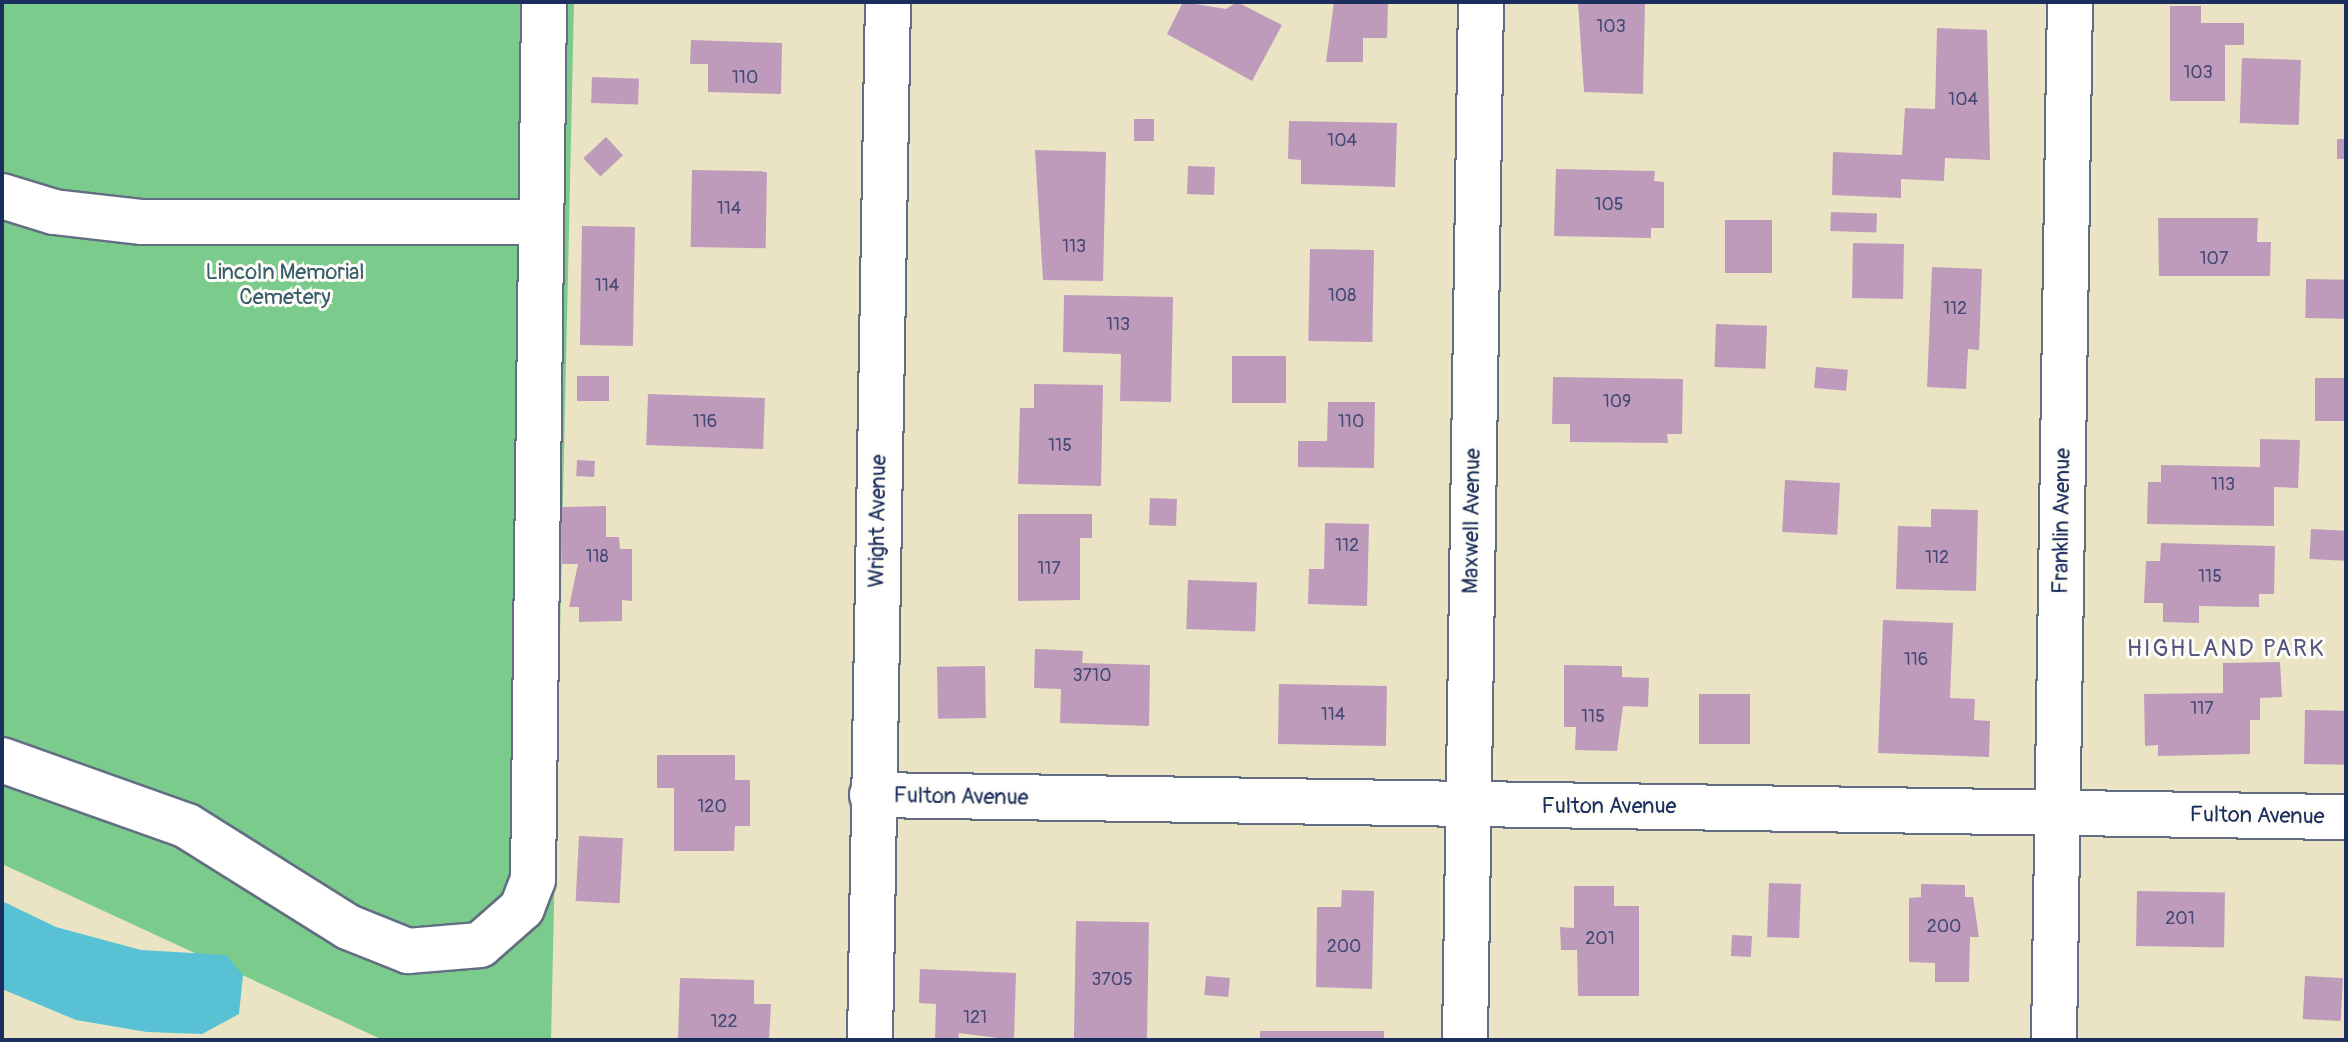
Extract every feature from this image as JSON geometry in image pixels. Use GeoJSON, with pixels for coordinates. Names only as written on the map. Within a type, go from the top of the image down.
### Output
{"type":"FeatureCollection","features":[{"type":"Feature","properties":{"kind":"street"},"geometry":{"type":"LineString","coordinates":[[2,760],[187,826],[348,927],[408,951],[480,945],[506,928],[533,880],[544,2]]}},
{"type":"Feature","properties":{"kind":"street","name":"Wright Avenue"},"geometry":{"type":"LineString","coordinates":[[870,1040],[888,2]]}},
{"type":"Feature","properties":{"kind":"street","name":"Maxwell Avenue"},"geometry":{"type":"LineString","coordinates":[[1465,1040],[1481,2]]}},
{"type":"Feature","properties":{"kind":"street","name":"Franklin Avenue"},"geometry":{"type":"LineString","coordinates":[[2054,1040],[2070,2]]}},
{"type":"Feature","properties":{"kind":"street"},"geometry":{"type":"LineString","coordinates":[[2,196],[54,212],[142,222],[539,222]]}},
{"type":"Feature","properties":{"kind":"street","name":"Fulton Avenue"},"geometry":{"type":"LineString","coordinates":[[872,795],[2346,817]]}},
{"type":"Feature","properties":{"kind":"green space","name":"Lincoln Memorial Cemetery"},"geometry":{"type":"Polygon","coordinates":[[[2,2],[574,2],[551,1040],[383,1040],[2,864],[2,2]]]}},
{"type":"Feature","properties":{"kind":"water"},"geometry":{"type":"Polygon","coordinates":[[[2,901],[56,927],[141,950],[226,955],[243,975],[239,1014],[202,1034],[147,1032],[76,1020],[2,989],[2,901]]]}},
{"type":"Feature","properties":{"kind":"building"},"geometry":{"type":"Polygon","coordinates":[[[1183,2],[1226,9],[1237,2],[1282,25],[1252,81],[1167,34],[1183,2]]]}},
{"type":"Feature","properties":{"kind":"building"},"geometry":{"type":"Polygon","coordinates":[[[1334,2],[1388,2],[1387,38],[1363,38],[1363,62],[1326,62],[1334,2]]]}},
{"type":"Feature","properties":{"kind":"building"},"geometry":{"type":"Polygon","coordinates":[[[1578,2],[1645,2],[1643,94],[1584,92],[1578,2]]]}},
{"type":"Feature","properties":{"kind":"building"},"geometry":{"type":"Polygon","coordinates":[[[2170,6],[2201,6],[2201,23],[2244,23],[2244,45],[2225,45],[2225,101],[2170,101],[2170,6]]]}},
{"type":"Feature","properties":{"kind":"building"},"geometry":{"type":"Polygon","coordinates":[[[1937,28],[1987,30],[1990,160],[1945,158],[1944,181],[1901,179],[1901,198],[1832,195],[1833,152],[1902,155],[1905,108],[1935,109],[1937,28]]]}},
{"type":"Feature","properties":{"kind":"building"},"geometry":{"type":"Polygon","coordinates":[[[691,40],[782,43],[781,94],[708,92],[708,64],[690,64],[691,40]]]}},
{"type":"Feature","properties":{"kind":"building"},"geometry":{"type":"Polygon","coordinates":[[[2242,58],[2301,60],[2299,125],[2240,123],[2242,58]]]}},
{"type":"Feature","properties":{"kind":"building"},"geometry":{"type":"Polygon","coordinates":[[[592,77],[639,79],[638,105],[591,103],[592,77]]]}},
{"type":"Feature","properties":{"kind":"building"},"geometry":{"type":"Polygon","coordinates":[[[1134,119],[1154,119],[1154,141],[1134,141],[1134,119]]]}},
{"type":"Feature","properties":{"kind":"building"},"geometry":{"type":"Polygon","coordinates":[[[1289,121],[1397,123],[1395,187],[1301,184],[1301,160],[1288,159],[1289,121]]]}},
{"type":"Feature","properties":{"kind":"building"},"geometry":{"type":"Polygon","coordinates":[[[606,137],[623,155],[600,176],[583,158],[606,137]]]}},
{"type":"Feature","properties":{"kind":"building"},"geometry":{"type":"Polygon","coordinates":[[[2337,139],[2346,139],[2346,159],[2337,159],[2337,139]]]}},
{"type":"Feature","properties":{"kind":"building"},"geometry":{"type":"Polygon","coordinates":[[[1035,150],[1106,152],[1103,281],[1043,280],[1035,150]]]}},
{"type":"Feature","properties":{"kind":"building"},"geometry":{"type":"Polygon","coordinates":[[[1188,166],[1215,167],[1214,195],[1187,194],[1188,166]]]}},
{"type":"Feature","properties":{"kind":"building"},"geometry":{"type":"Polygon","coordinates":[[[1556,169],[1655,171],[1654,181],[1664,182],[1664,228],[1651,228],[1651,238],[1554,236],[1556,169]]]}},
{"type":"Feature","properties":{"kind":"building"},"geometry":{"type":"Polygon","coordinates":[[[692,170],[767,171],[766,248],[691,247],[692,170]]]}},
{"type":"Feature","properties":{"kind":"building"},"geometry":{"type":"Polygon","coordinates":[[[1831,212],[1877,214],[1876,233],[1830,231],[1831,212]]]}},
{"type":"Feature","properties":{"kind":"building"},"geometry":{"type":"Polygon","coordinates":[[[2158,218],[2258,218],[2257,242],[2271,242],[2270,276],[2159,276],[2158,218]]]}},
{"type":"Feature","properties":{"kind":"building"},"geometry":{"type":"Polygon","coordinates":[[[1725,220],[1772,220],[1772,273],[1725,273],[1725,220]]]}},
{"type":"Feature","properties":{"kind":"building"},"geometry":{"type":"Polygon","coordinates":[[[582,226],[635,227],[633,346],[580,345],[582,226]]]}},
{"type":"Feature","properties":{"kind":"building"},"geometry":{"type":"Polygon","coordinates":[[[1853,243],[1904,244],[1903,299],[1852,298],[1853,243]]]}},
{"type":"Feature","properties":{"kind":"building"},"geometry":{"type":"Polygon","coordinates":[[[1310,249],[1374,250],[1372,342],[1308,341],[1310,249]]]}},
{"type":"Feature","properties":{"kind":"building"},"geometry":{"type":"Polygon","coordinates":[[[1932,267],[1982,269],[1979,350],[1968,349],[1966,389],[1927,387],[1932,267]]]}},
{"type":"Feature","properties":{"kind":"building"},"geometry":{"type":"Polygon","coordinates":[[[2306,279],[2346,280],[2345,319],[2305,318],[2306,279]]]}},
{"type":"Feature","properties":{"kind":"building"},"geometry":{"type":"Polygon","coordinates":[[[1064,295],[1173,297],[1171,402],[1120,401],[1121,354],[1063,352],[1064,295]]]}},
{"type":"Feature","properties":{"kind":"building"},"geometry":{"type":"Polygon","coordinates":[[[1716,324],[1767,326],[1765,369],[1714,367],[1716,324]]]}},
{"type":"Feature","properties":{"kind":"building"},"geometry":{"type":"Polygon","coordinates":[[[1232,356],[1286,356],[1286,403],[1232,403],[1232,356]]]}},
{"type":"Feature","properties":{"kind":"building"},"geometry":{"type":"Polygon","coordinates":[[[1816,367],[1848,370],[1846,391],[1814,388],[1816,367]]]}},
{"type":"Feature","properties":{"kind":"building"},"geometry":{"type":"Polygon","coordinates":[[[577,376],[609,376],[609,401],[577,401],[577,376]]]}},
{"type":"Feature","properties":{"kind":"building"},"geometry":{"type":"Polygon","coordinates":[[[1553,377],[1683,379],[1682,434],[1667,434],[1668,443],[1570,442],[1570,424],[1552,424],[1553,377]]]}},
{"type":"Feature","properties":{"kind":"building"},"geometry":{"type":"Polygon","coordinates":[[[2315,378],[2346,378],[2346,421],[2315,421],[2315,378]]]}},
{"type":"Feature","properties":{"kind":"building"},"geometry":{"type":"Polygon","coordinates":[[[1034,384],[1103,385],[1101,486],[1018,484],[1020,408],[1034,408],[1034,384]]]}},
{"type":"Feature","properties":{"kind":"building"},"geometry":{"type":"Polygon","coordinates":[[[648,394],[765,398],[763,449],[646,445],[648,394]]]}},
{"type":"Feature","properties":{"kind":"building"},"geometry":{"type":"Polygon","coordinates":[[[1328,402],[1375,402],[1374,468],[1298,467],[1298,441],[1327,441],[1328,402]]]}},
{"type":"Feature","properties":{"kind":"building"},"geometry":{"type":"Polygon","coordinates":[[[2260,439],[2300,440],[2298,488],[2274,487],[2274,526],[2147,524],[2148,482],[2161,482],[2161,465],[2260,467],[2260,439]]]}},
{"type":"Feature","properties":{"kind":"building"},"geometry":{"type":"Polygon","coordinates":[[[577,460],[595,461],[594,477],[576,476],[577,460]]]}},
{"type":"Feature","properties":{"kind":"building"},"geometry":{"type":"Polygon","coordinates":[[[1785,480],[1840,483],[1837,535],[1782,532],[1785,480]]]}},
{"type":"Feature","properties":{"kind":"building"},"geometry":{"type":"Polygon","coordinates":[[[1150,498],[1177,499],[1176,526],[1149,525],[1150,498]]]}},
{"type":"Feature","properties":{"kind":"building"},"geometry":{"type":"Polygon","coordinates":[[[606,506],[606,537],[619,537],[620,549],[632,549],[632,601],[622,600],[622,621],[579,622],[579,607],[569,607],[578,564],[562,564],[562,507],[606,506]]]}},
{"type":"Feature","properties":{"kind":"building"},"geometry":{"type":"Polygon","coordinates":[[[1931,509],[1978,510],[1976,591],[1896,589],[1898,526],[1931,527],[1931,509]]]}},
{"type":"Feature","properties":{"kind":"building"},"geometry":{"type":"Polygon","coordinates":[[[1018,514],[1092,514],[1092,538],[1080,538],[1080,600],[1018,601],[1018,514]]]}},
{"type":"Feature","properties":{"kind":"building"},"geometry":{"type":"Polygon","coordinates":[[[1325,523],[1369,524],[1367,606],[1308,604],[1309,569],[1324,569],[1325,523]]]}},
{"type":"Feature","properties":{"kind":"building"},"geometry":{"type":"Polygon","coordinates":[[[2311,529],[2346,531],[2344,561],[2309,559],[2311,529]]]}},
{"type":"Feature","properties":{"kind":"building"},"geometry":{"type":"Polygon","coordinates":[[[2161,543],[2275,546],[2274,594],[2259,594],[2259,607],[2199,606],[2199,623],[2163,622],[2163,603],[2144,603],[2146,561],[2160,561],[2161,543]]]}},
{"type":"Feature","properties":{"kind":"building"},"geometry":{"type":"Polygon","coordinates":[[[1188,580],[1257,582],[1255,631],[1186,629],[1188,580]]]}},
{"type":"Feature","properties":{"kind":"building"},"geometry":{"type":"Polygon","coordinates":[[[1883,620],[1953,623],[1950,698],[1975,699],[1974,720],[1990,721],[1989,757],[1878,753],[1883,620]]]}},
{"type":"Feature","properties":{"kind":"building"},"geometry":{"type":"Polygon","coordinates":[[[1035,649],[1083,651],[1082,663],[1150,665],[1149,726],[1060,723],[1061,689],[1034,688],[1035,649]]]}},
{"type":"Feature","properties":{"kind":"building"},"geometry":{"type":"Polygon","coordinates":[[[2280,662],[2282,697],[2260,698],[2260,720],[2250,720],[2250,754],[2158,756],[2158,745],[2145,746],[2144,694],[2223,693],[2223,663],[2280,662]]]}},
{"type":"Feature","properties":{"kind":"building"},"geometry":{"type":"Polygon","coordinates":[[[1564,665],[1622,666],[1622,677],[1649,678],[1648,707],[1623,706],[1617,751],[1575,750],[1576,727],[1564,727],[1564,665]]]}},
{"type":"Feature","properties":{"kind":"building"},"geometry":{"type":"Polygon","coordinates":[[[985,666],[986,718],[938,719],[937,667],[985,666]]]}},
{"type":"Feature","properties":{"kind":"building"},"geometry":{"type":"Polygon","coordinates":[[[1279,684],[1387,686],[1386,746],[1278,744],[1279,684]]]}},
{"type":"Feature","properties":{"kind":"building"},"geometry":{"type":"Polygon","coordinates":[[[1699,694],[1750,694],[1750,744],[1699,744],[1699,694]]]}},
{"type":"Feature","properties":{"kind":"building"},"geometry":{"type":"Polygon","coordinates":[[[2305,710],[2346,711],[2345,765],[2304,764],[2305,710]]]}},
{"type":"Feature","properties":{"kind":"building"},"geometry":{"type":"Polygon","coordinates":[[[657,755],[735,755],[735,780],[750,780],[750,826],[735,826],[734,851],[674,851],[674,788],[657,788],[657,755]]]}},
{"type":"Feature","properties":{"kind":"building"},"geometry":{"type":"Polygon","coordinates":[[[579,836],[623,838],[620,903],[576,901],[579,836]]]}},
{"type":"Feature","properties":{"kind":"building"},"geometry":{"type":"Polygon","coordinates":[[[1769,883],[1801,884],[1799,938],[1767,937],[1769,883]]]}},
{"type":"Feature","properties":{"kind":"building"},"geometry":{"type":"Polygon","coordinates":[[[1921,884],[1965,885],[1965,897],[1973,897],[1979,937],[1970,937],[1969,982],[1935,982],[1935,963],[1909,962],[1909,898],[1921,897],[1921,884]]]}},
{"type":"Feature","properties":{"kind":"building"},"geometry":{"type":"Polygon","coordinates":[[[1574,886],[1614,886],[1614,906],[1639,906],[1639,996],[1578,996],[1577,950],[1561,950],[1560,927],[1574,928],[1574,886]]]}},
{"type":"Feature","properties":{"kind":"building"},"geometry":{"type":"Polygon","coordinates":[[[1342,890],[1374,891],[1372,989],[1316,987],[1317,907],[1341,907],[1342,890]]]}},
{"type":"Feature","properties":{"kind":"building"},"geometry":{"type":"Polygon","coordinates":[[[2137,891],[2225,893],[2224,948],[2136,946],[2137,891]]]}},
{"type":"Feature","properties":{"kind":"building"},"geometry":{"type":"Polygon","coordinates":[[[1076,921],[1149,922],[1147,1040],[1074,1039],[1076,921]]]}},
{"type":"Feature","properties":{"kind":"building"},"geometry":{"type":"Polygon","coordinates":[[[1732,935],[1752,936],[1751,957],[1731,956],[1732,935]]]}},
{"type":"Feature","properties":{"kind":"building"},"geometry":{"type":"Polygon","coordinates":[[[920,969],[1016,973],[1014,1040],[959,1033],[958,1040],[935,1040],[936,1004],[919,1003],[920,969]]]}},
{"type":"Feature","properties":{"kind":"building"},"geometry":{"type":"Polygon","coordinates":[[[1206,976],[1230,978],[1228,997],[1204,995],[1206,976]]]}},
{"type":"Feature","properties":{"kind":"building"},"geometry":{"type":"Polygon","coordinates":[[[2305,976],[2343,978],[2341,1021],[2303,1019],[2305,976]]]}},
{"type":"Feature","properties":{"kind":"building"},"geometry":{"type":"Polygon","coordinates":[[[680,978],[754,980],[754,1004],[771,1004],[769,1040],[678,1040],[680,978]]]}},
{"type":"Feature","properties":{"kind":"building"},"geometry":{"type":"Polygon","coordinates":[[[1260,1031],[1384,1031],[1384,1040],[1260,1040],[1260,1031]]]}},
{"type":"Feature","properties":{"kind":"district","name":"HIGHLAND PARK"},"geometry":{"type":"Point","coordinates":[2226,649]}}]}
